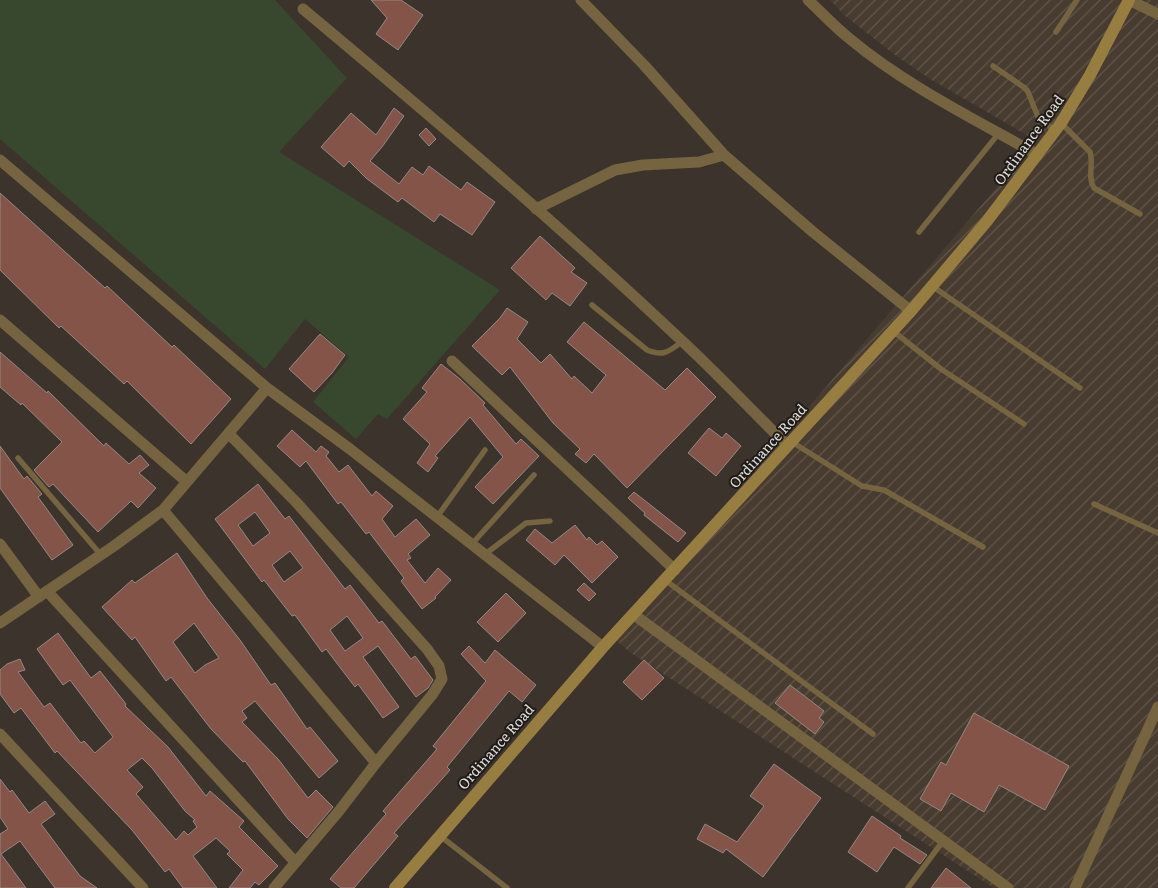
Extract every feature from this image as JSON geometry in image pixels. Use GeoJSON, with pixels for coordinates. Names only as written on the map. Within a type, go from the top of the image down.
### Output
{"type":"FeatureCollection","features":[{"type":"Feature","properties":{"kind":"street"},"geometry":{"type":"LineString","coordinates":[[581,0],[644,65],[724,155],[813,232],[911,311]]}},
{"type":"Feature","properties":{"kind":"street"},"geometry":{"type":"LineString","coordinates":[[808,0],[850,39],[899,74],[946,104],[1038,155]]}},
{"type":"Feature","properties":{"kind":"street"},"geometry":{"type":"LineString","coordinates":[[1129,0],[1158,14]]}},
{"type":"Feature","properties":{"kind":"street","name":"Ordinance Road"},"geometry":{"type":"LineString","coordinates":[[401,886],[439,835],[602,647],[675,570],[892,332],[988,221],[1059,128],[1090,75],[1129,0]]}},
{"type":"Feature","properties":{"kind":"street"},"geometry":{"type":"LineString","coordinates":[[304,8],[536,209],[683,341],[790,444]]}},
{"type":"Feature","properties":{"kind":"street"},"geometry":{"type":"LineString","coordinates":[[536,209],[615,170],[643,165],[699,162],[724,155]]}},
{"type":"Feature","properties":{"kind":"street"},"geometry":{"type":"LineString","coordinates":[[0,160],[267,388],[350,450],[602,647]]}},
{"type":"Feature","properties":{"kind":"street"},"geometry":{"type":"LineString","coordinates":[[0,320],[187,482]]}},
{"type":"Feature","properties":{"kind":"street"},"geometry":{"type":"LineString","coordinates":[[452,361],[675,570]]}},
{"type":"Feature","properties":{"kind":"street"},"geometry":{"type":"LineString","coordinates":[[0,623],[163,510],[230,434],[267,388]]}},
{"type":"Feature","properties":{"kind":"street"},"geometry":{"type":"LineString","coordinates":[[230,434],[296,502],[427,649],[439,666],[442,679],[432,695],[339,811],[274,888]]}},
{"type":"Feature","properties":{"kind":"street"},"geometry":{"type":"LineString","coordinates":[[163,510],[376,763]]}},
{"type":"Feature","properties":{"kind":"street"},"geometry":{"type":"LineString","coordinates":[[0,544],[43,594],[295,862]]}},
{"type":"Feature","properties":{"kind":"street"},"geometry":{"type":"LineString","coordinates":[[633,614],[1008,888]]}},
{"type":"Feature","properties":{"kind":"street"},"geometry":{"type":"LineString","coordinates":[[1075,888],[1158,707]]}},
{"type":"Feature","properties":{"kind":"street"},"geometry":{"type":"LineString","coordinates":[[0,734],[143,888]]}},
{"type":"Feature","properties":{"kind":"lane"},"geometry":{"type":"LineString","coordinates":[[1056,32],[1077,0]]}},
{"type":"Feature","properties":{"kind":"lane"},"geometry":{"type":"LineString","coordinates":[[993,66],[1025,88],[1038,118],[1059,128],[1090,152],[1092,158],[1090,182],[1094,188],[1140,214]]}},
{"type":"Feature","properties":{"kind":"lane"},"geometry":{"type":"LineString","coordinates":[[919,232],[999,133]]}},
{"type":"Feature","properties":{"kind":"lane"},"geometry":{"type":"LineString","coordinates":[[932,286],[1080,388]]}},
{"type":"Feature","properties":{"kind":"lane"},"geometry":{"type":"LineString","coordinates":[[592,305],[648,350],[658,354],[665,353],[683,341]]}},
{"type":"Feature","properties":{"kind":"lane"},"geometry":{"type":"LineString","coordinates":[[892,332],[940,369],[1024,424]]}},
{"type":"Feature","properties":{"kind":"lane"},"geometry":{"type":"LineString","coordinates":[[790,444],[862,486],[884,490],[983,547]]}},
{"type":"Feature","properties":{"kind":"lane"},"geometry":{"type":"LineString","coordinates":[[436,518],[485,450]]}},
{"type":"Feature","properties":{"kind":"lane"},"geometry":{"type":"LineString","coordinates":[[18,458],[102,554]]}},
{"type":"Feature","properties":{"kind":"lane"},"geometry":{"type":"LineString","coordinates":[[471,545],[534,475]]}},
{"type":"Feature","properties":{"kind":"lane"},"geometry":{"type":"LineString","coordinates":[[1094,504],[1158,534]]}},
{"type":"Feature","properties":{"kind":"lane"},"geometry":{"type":"LineString","coordinates":[[484,556],[526,523],[550,521]]}},
{"type":"Feature","properties":{"kind":"lane"},"geometry":{"type":"LineString","coordinates":[[665,580],[873,734]]}},
{"type":"Feature","properties":{"kind":"lane"},"geometry":{"type":"LineString","coordinates":[[439,835],[507,888]]}},
{"type":"Feature","properties":{"kind":"lane"},"geometry":{"type":"LineString","coordinates":[[908,888],[942,841]]}},
{"type":"Feature","properties":{"kind":"shaded area"},"geometry":{"type":"Polygon","coordinates":[[[830,0],[1158,0],[1158,888],[994,888],[631,653],[612,637],[1003,180],[1035,140],[930,79],[895,55],[844,15],[830,0]]]}},
{"type":"Feature","properties":{"kind":"green space"},"geometry":{"type":"Polygon","coordinates":[[[0,0],[275,0],[347,78],[279,152],[500,290],[387,419],[378,414],[356,439],[313,402],[349,357],[305,319],[265,369],[0,139],[0,0]]]}},
{"type":"Feature","properties":{"kind":"building"},"geometry":{"type":"Polygon","coordinates":[[[371,0],[401,0],[423,15],[398,50],[376,34],[387,18],[371,0]]]}},
{"type":"Feature","properties":{"kind":"building"},"geometry":{"type":"Polygon","coordinates":[[[394,108],[404,116],[370,161],[399,184],[412,167],[423,175],[429,166],[461,190],[467,182],[495,202],[472,235],[440,214],[434,222],[402,198],[398,202],[366,178],[349,161],[344,167],[321,147],[351,113],[376,135],[394,108]]]}},
{"type":"Feature","properties":{"kind":"building"},"geometry":{"type":"Polygon","coordinates":[[[426,128],[436,139],[429,146],[419,135],[426,128]]]}},
{"type":"Feature","properties":{"kind":"building"},"geometry":{"type":"Polygon","coordinates":[[[0,193],[105,288],[107,286],[172,347],[174,345],[231,399],[191,444],[127,381],[124,384],[61,326],[59,328],[0,270],[0,193]]]}},
{"type":"Feature","properties":{"kind":"building"},"geometry":{"type":"Polygon","coordinates":[[[540,236],[575,268],[571,272],[587,283],[570,306],[552,293],[546,300],[511,268],[540,236]]]}},
{"type":"Feature","properties":{"kind":"building"},"geometry":{"type":"Polygon","coordinates":[[[507,308],[528,322],[517,339],[541,363],[550,354],[572,379],[574,376],[592,393],[606,375],[567,342],[584,322],[665,390],[687,368],[716,397],[627,488],[594,454],[586,463],[575,454],[580,449],[553,423],[510,367],[502,375],[472,346],[500,318],[507,308]]]}},
{"type":"Feature","properties":{"kind":"building"},"geometry":{"type":"Polygon","coordinates":[[[320,334],[345,355],[332,373],[314,392],[289,369],[320,334]]]}},
{"type":"Feature","properties":{"kind":"building"},"geometry":{"type":"Polygon","coordinates":[[[0,352],[47,393],[48,391],[104,446],[106,443],[129,464],[140,455],[149,465],[139,473],[156,488],[138,508],[131,501],[98,532],[53,484],[49,487],[34,470],[62,442],[22,403],[21,405],[0,387],[0,352]]]}},
{"type":"Feature","properties":{"kind":"building"},"geometry":{"type":"Polygon","coordinates":[[[441,364],[485,403],[483,405],[516,444],[521,439],[539,456],[493,504],[475,487],[503,457],[470,417],[435,456],[438,458],[428,472],[417,463],[430,444],[403,419],[427,392],[422,388],[441,364]]]}},
{"type":"Feature","properties":{"kind":"building"},"geometry":{"type":"Polygon","coordinates":[[[709,428],[722,438],[726,433],[741,446],[716,476],[688,453],[709,428]]]}},
{"type":"Feature","properties":{"kind":"building"},"geometry":{"type":"Polygon","coordinates":[[[292,430],[316,452],[321,446],[329,452],[326,456],[339,472],[348,465],[372,496],[376,491],[393,506],[382,519],[395,537],[416,519],[430,535],[408,554],[411,558],[407,560],[425,583],[438,568],[451,580],[436,598],[422,609],[401,581],[404,578],[369,532],[366,534],[341,502],[338,504],[306,461],[300,467],[277,446],[292,430]]]}},
{"type":"Feature","properties":{"kind":"building"},"geometry":{"type":"Polygon","coordinates":[[[0,446],[24,479],[27,476],[42,494],[38,497],[73,545],[52,560],[0,488],[0,446]]]}},
{"type":"Feature","properties":{"kind":"building"},"geometry":{"type":"Polygon","coordinates":[[[258,484],[285,519],[289,516],[345,589],[350,585],[379,623],[382,621],[411,659],[415,656],[433,680],[428,688],[416,697],[378,646],[363,657],[399,707],[383,718],[358,684],[355,687],[326,649],[322,652],[295,615],[292,616],[264,580],[262,582],[215,519],[258,484]],[[255,512],[238,525],[253,546],[270,533],[255,512]],[[290,551],[272,565],[284,582],[303,568],[290,551]],[[347,616],[330,630],[345,651],[363,638],[347,616]]]}},
{"type":"Feature","properties":{"kind":"building"},"geometry":{"type":"Polygon","coordinates":[[[634,492],[686,533],[678,542],[644,515],[645,513],[628,498],[634,492]]]}},
{"type":"Feature","properties":{"kind":"building"},"geometry":{"type":"Polygon","coordinates":[[[575,525],[587,540],[589,537],[597,545],[602,541],[618,557],[592,583],[564,555],[555,565],[526,540],[535,529],[552,543],[575,525]]]}},
{"type":"Feature","properties":{"kind":"building"},"geometry":{"type":"Polygon","coordinates":[[[177,553],[207,598],[240,640],[271,685],[275,683],[307,729],[310,727],[338,761],[319,778],[255,701],[242,711],[247,718],[242,722],[278,759],[308,798],[316,790],[333,807],[307,838],[288,819],[245,761],[243,762],[211,729],[171,677],[166,681],[135,637],[132,640],[102,607],[132,580],[135,583],[177,553]],[[194,623],[173,642],[195,673],[219,658],[194,623]]]}},
{"type":"Feature","properties":{"kind":"building"},"geometry":{"type":"Polygon","coordinates":[[[584,583],[596,594],[589,601],[577,590],[584,583]]]}},
{"type":"Feature","properties":{"kind":"building"},"geometry":{"type":"Polygon","coordinates":[[[506,593],[526,613],[498,642],[477,622],[506,593]]]}},
{"type":"Feature","properties":{"kind":"building"},"geometry":{"type":"Polygon","coordinates":[[[58,633],[91,678],[100,671],[126,704],[125,706],[168,747],[206,796],[210,791],[244,821],[239,827],[278,866],[259,885],[255,882],[250,888],[229,888],[243,870],[227,854],[230,851],[216,838],[193,856],[217,888],[183,888],[169,869],[165,872],[132,830],[57,751],[55,753],[21,708],[14,713],[0,694],[0,670],[7,664],[20,659],[25,670],[18,672],[44,707],[50,703],[81,743],[84,741],[95,753],[113,737],[70,680],[63,685],[37,649],[58,633]],[[142,758],[127,770],[143,787],[136,794],[176,840],[184,831],[188,835],[197,827],[193,821],[195,820],[185,811],[142,758]]]}},
{"type":"Feature","properties":{"kind":"building"},"geometry":{"type":"Polygon","coordinates":[[[469,646],[485,663],[495,650],[536,685],[522,702],[509,691],[447,767],[450,770],[394,833],[398,836],[354,888],[341,888],[330,879],[386,814],[383,811],[437,749],[433,746],[486,681],[461,654],[469,646]]]}},
{"type":"Feature","properties":{"kind":"building"},"geometry":{"type":"Polygon","coordinates":[[[644,660],[664,678],[642,700],[623,682],[644,660]]]}},
{"type":"Feature","properties":{"kind":"building"},"geometry":{"type":"Polygon","coordinates":[[[790,685],[824,711],[819,718],[824,722],[815,734],[775,703],[790,685]]]}},
{"type":"Feature","properties":{"kind":"building"},"geometry":{"type":"Polygon","coordinates":[[[974,713],[1069,766],[1045,810],[999,785],[984,812],[951,793],[941,811],[920,799],[941,762],[946,765],[974,713]]]}},
{"type":"Feature","properties":{"kind":"building"},"geometry":{"type":"Polygon","coordinates":[[[774,764],[821,798],[763,877],[726,849],[723,853],[697,839],[705,824],[737,842],[764,806],[750,796],[774,764]]]}},
{"type":"Feature","properties":{"kind":"building"},"geometry":{"type":"Polygon","coordinates":[[[0,779],[10,792],[12,790],[29,813],[45,801],[55,814],[41,824],[80,876],[97,888],[55,888],[20,841],[1,854],[26,888],[0,888],[0,834],[8,829],[0,817],[0,779]]]}},
{"type":"Feature","properties":{"kind":"building"},"geometry":{"type":"Polygon","coordinates":[[[872,816],[901,836],[900,838],[927,855],[920,864],[894,847],[877,872],[848,852],[872,816]]]}},
{"type":"Feature","properties":{"kind":"building"},"geometry":{"type":"Polygon","coordinates":[[[946,868],[971,888],[931,888],[946,868]]]}}]}
